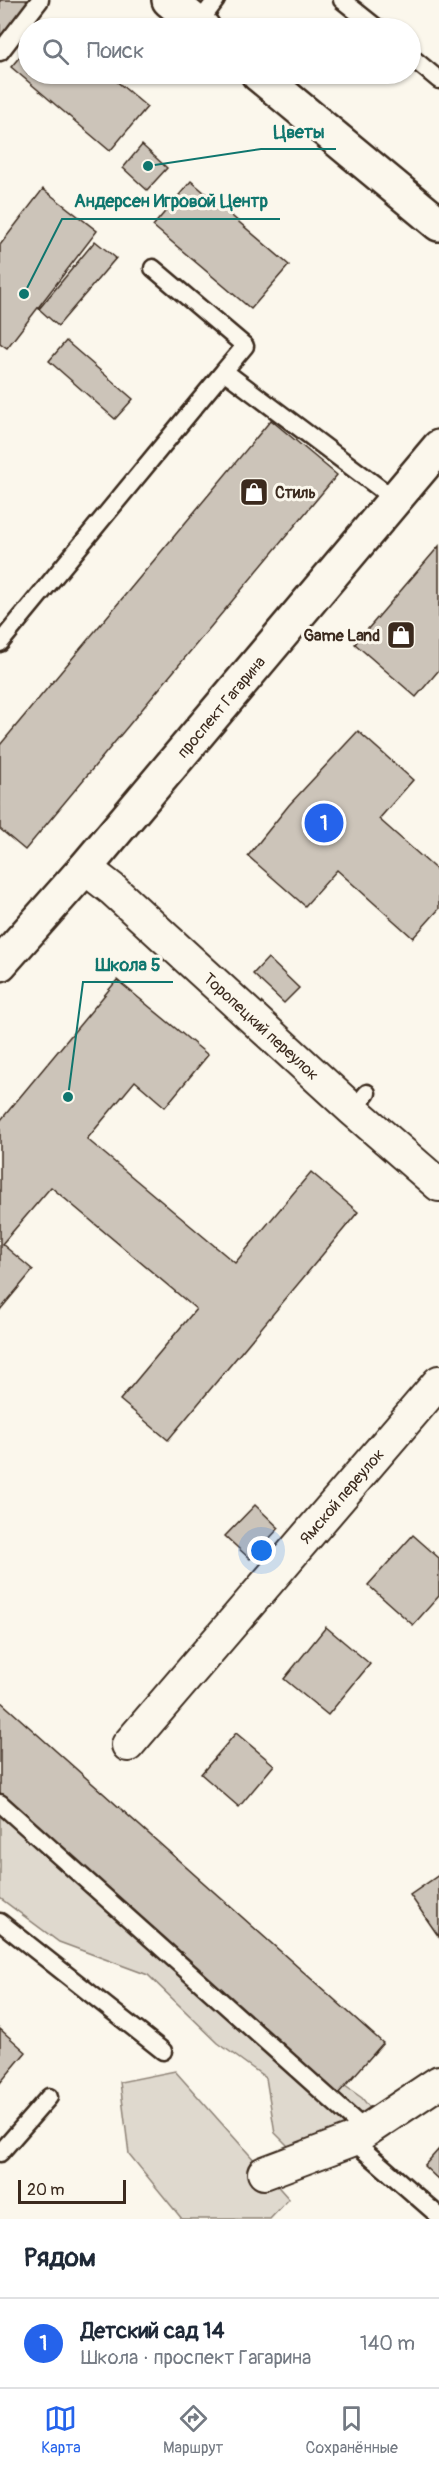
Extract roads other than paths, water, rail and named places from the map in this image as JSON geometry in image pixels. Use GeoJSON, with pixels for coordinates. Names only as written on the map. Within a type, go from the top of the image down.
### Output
{"type":"FeatureCollection","features":[{"type":"Feature","properties":{"kind":"main road"},"geometry":{"type":"LineString","coordinates":[[169,0],[206,18]]}},
{"type":"Feature","properties":{"kind":"main road"},"geometry":{"type":"LineString","coordinates":[[270,84],[439,224]]}},
{"type":"Feature","properties":{"kind":"main road","name":"проспект Гагарина"},"geometry":{"type":"LineString","coordinates":[[0,964],[85,868],[439,447]]}},
{"type":"Feature","properties":{"kind":"street","name":"Торопецкий переулок"},"geometry":{"type":"LineString","coordinates":[[85,868],[360,1102],[439,1185]]}},
{"type":"Feature","properties":{"kind":"street","name":"Ямской переулок"},"geometry":{"type":"LineString","coordinates":[[128,1745],[439,1382]]}},
{"type":"Feature","properties":{"kind":"street"},"geometry":{"type":"LineString","coordinates":[[264,2173],[359,2136],[439,2082]]}},
{"type":"Feature","properties":{"kind":"lane"},"geometry":{"type":"LineString","coordinates":[[26,18],[40,0]]}},
{"type":"Feature","properties":{"kind":"lane"},"geometry":{"type":"LineString","coordinates":[[342,0],[364,18]]}},
{"type":"Feature","properties":{"kind":"lane"},"geometry":{"type":"LineString","coordinates":[[0,52],[18,29]]}},
{"type":"Feature","properties":{"kind":"lane"},"geometry":{"type":"LineString","coordinates":[[421,65],[439,80]]}},
{"type":"Feature","properties":{"kind":"lane"},"geometry":{"type":"LineString","coordinates":[[0,643],[246,346],[153,268]]}},
{"type":"Feature","properties":{"kind":"lane"},"geometry":{"type":"LineString","coordinates":[[224,371],[394,499]]}},
{"type":"Feature","properties":{"kind":"lane"},"geometry":{"type":"LineString","coordinates":[[0,1803],[359,2136],[439,2216]]}},
{"type":"Feature","properties":{"kind":"lane"},"geometry":{"type":"LineString","coordinates":[[0,1922],[163,2051]]}},
{"type":"Feature","properties":{"kind":"lane"},"geometry":{"type":"LineString","coordinates":[[0,2153],[49,2097]]}},
{"type":"Feature","properties":{"kind":"place","name":"Цветы"},"geometry":{"type":"Point","coordinates":[148,166]}},
{"type":"Feature","properties":{"kind":"place","name":"Андерсен Игровой Центр"},"geometry":{"type":"Point","coordinates":[24,294]}},
{"type":"Feature","properties":{"kind":"place","name":"Стиль"},"geometry":{"type":"Point","coordinates":[254,492]}},
{"type":"Feature","properties":{"kind":"place","name":"Game Land"},"geometry":{"type":"Point","coordinates":[401,635]}},
{"type":"Feature","properties":{"kind":"place","name":"Детский сад 14"},"geometry":{"type":"Point","coordinates":[324,823]}},
{"type":"Feature","properties":{"kind":"place","name":"Школа 5"},"geometry":{"type":"Point","coordinates":[68,1097]}}]}
